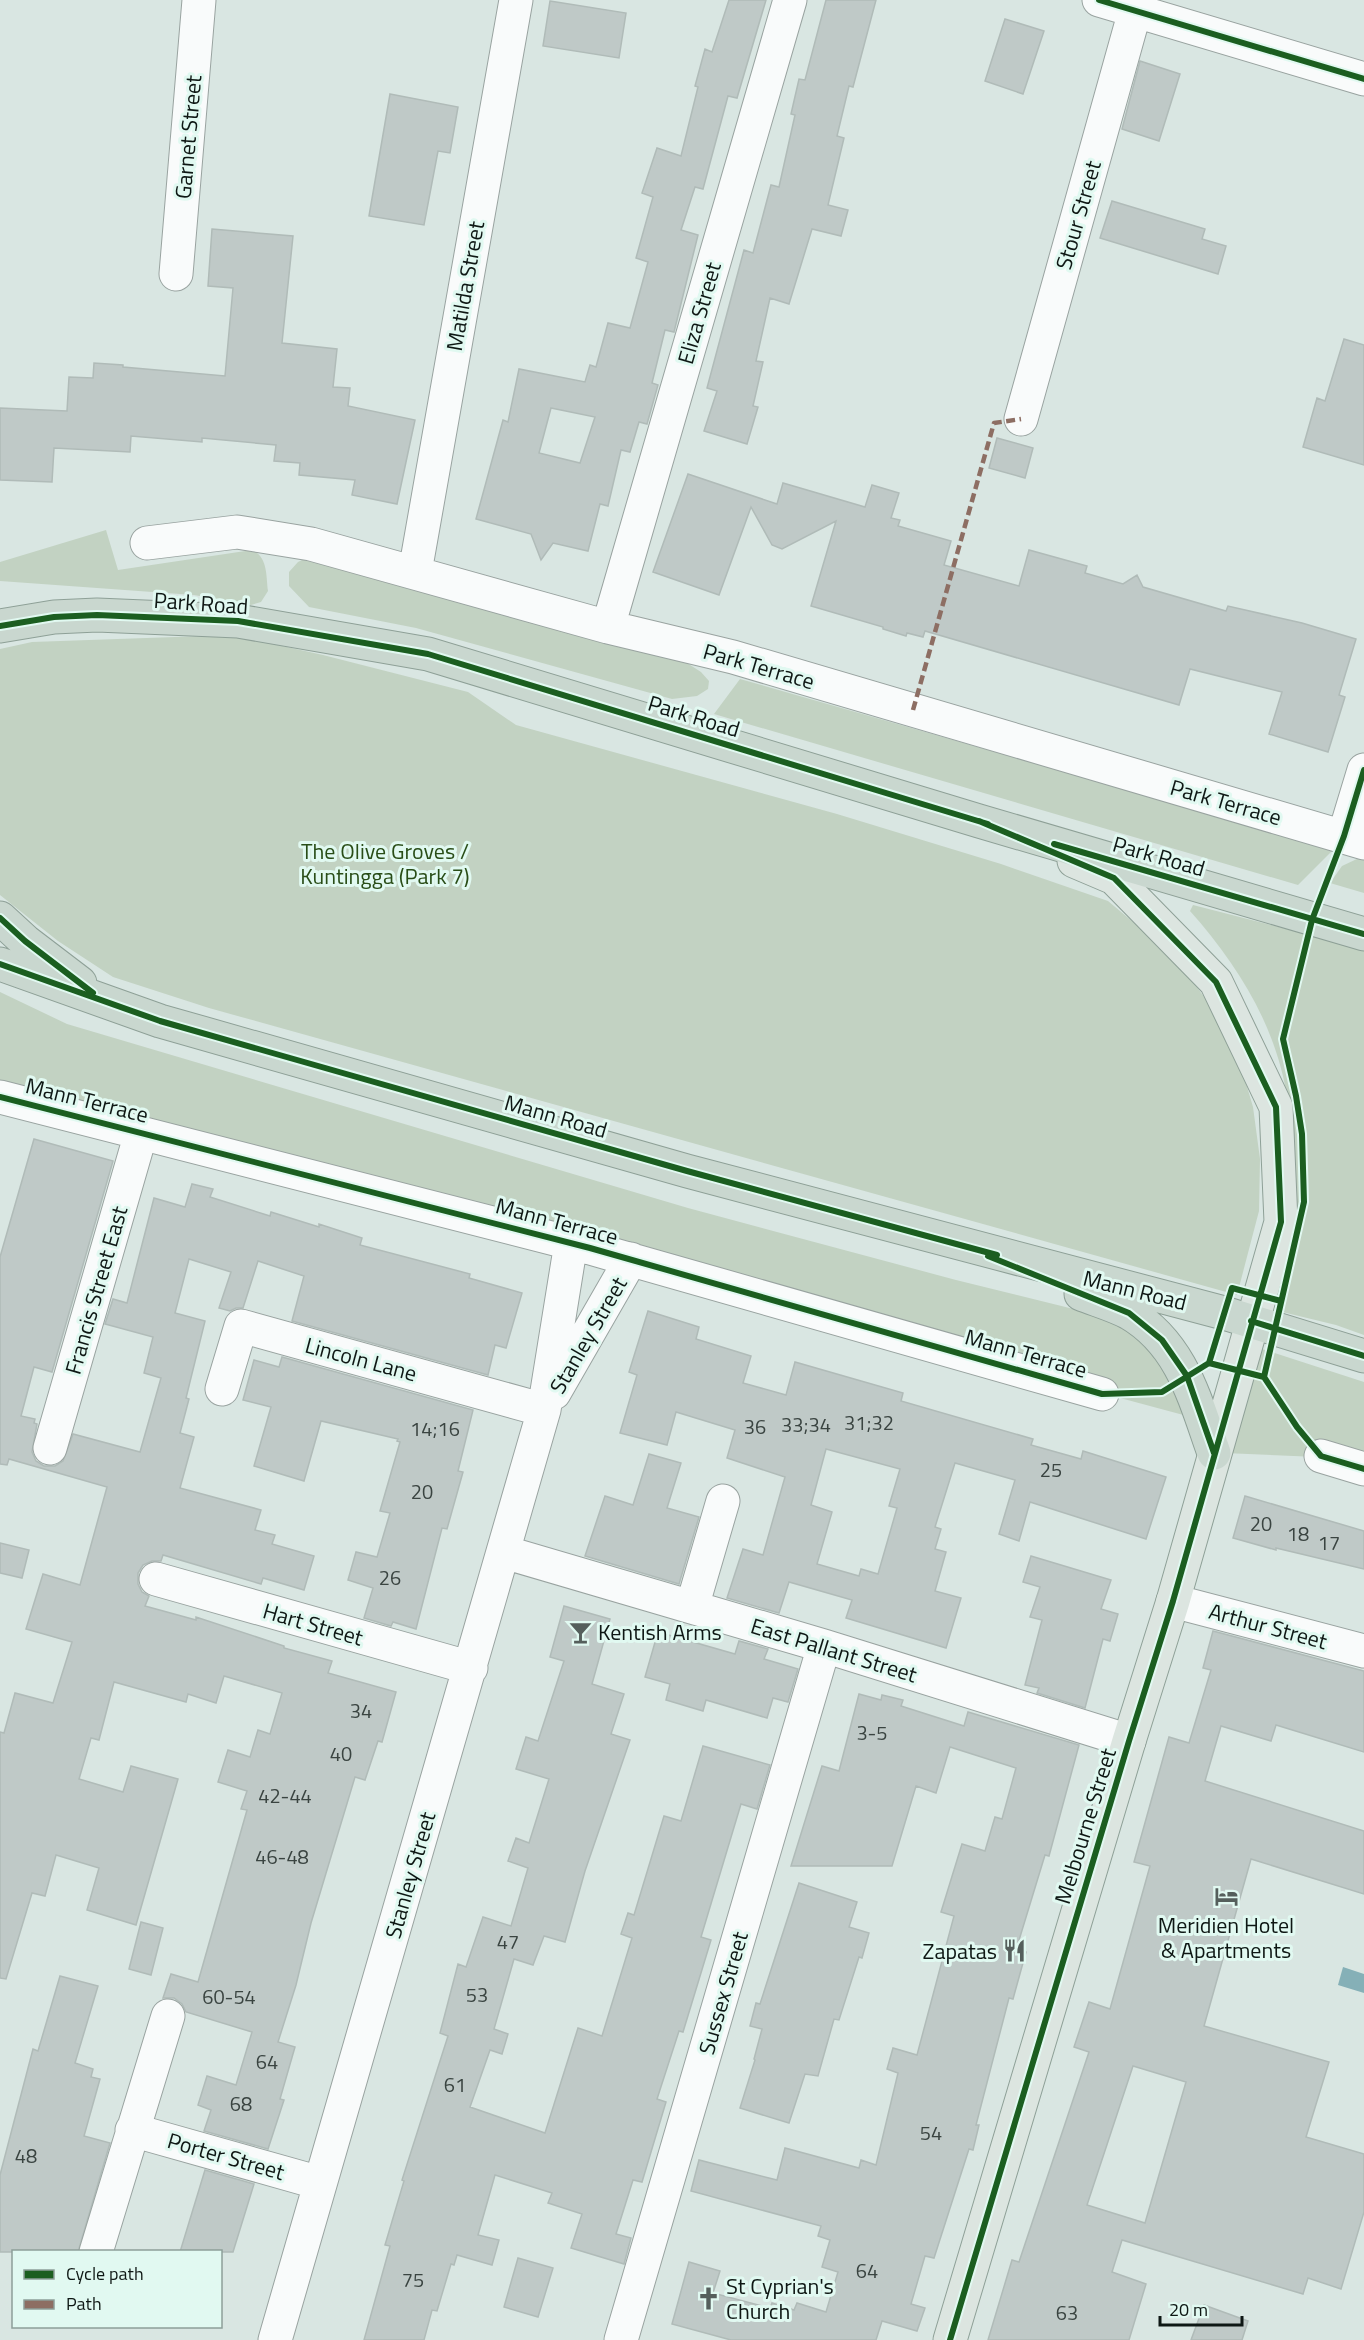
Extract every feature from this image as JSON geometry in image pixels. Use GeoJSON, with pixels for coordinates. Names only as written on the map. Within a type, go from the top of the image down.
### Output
{"type":"FeatureCollection","features":[{"type":"Feature","properties":{"kind":"highway"},"geometry":{"type":"LineString","coordinates":[[0,604],[97,615]]}},
{"type":"Feature","properties":{"kind":"highway","name":"Park Road"},"geometry":{"type":"LineString","coordinates":[[0,626],[54,617],[97,615],[238,621],[428,654],[979,821],[1364,934]]}},
{"type":"Feature","properties":{"kind":"highway"},"geometry":{"type":"LineString","coordinates":[[0,918],[50,960],[108,1003]]}},
{"type":"Feature","properties":{"kind":"highway"},"geometry":{"type":"LineString","coordinates":[[0,939],[69,982],[108,1003]]}},
{"type":"Feature","properties":{"kind":"highway"},"geometry":{"type":"LineString","coordinates":[[0,964],[108,1003]]}},
{"type":"Feature","properties":{"kind":"highway","name":"Mann Road"},"geometry":{"type":"LineString","coordinates":[[108,1003],[160,1021],[687,1172],[1251,1321],[1364,1356]]}},
{"type":"Feature","properties":{"kind":"highway"},"geometry":{"type":"LineString","coordinates":[[963,1246],[1129,1313],[1162,1340],[1187,1376],[1214,1453]]}},
{"type":"Feature","properties":{"kind":"main road","name":"Melbourne Street"},"geometry":{"type":"LineString","coordinates":[[950,2340],[1173,1601],[1281,1222],[1276,1107],[1216,982],[1114,878],[979,821]]}},
{"type":"Feature","properties":{"kind":"street","name":"Garnet Street"},"geometry":{"type":"LineString","coordinates":[[176,274],[199,0]]}},
{"type":"Feature","properties":{"kind":"street","name":"Matilda Street"},"geometry":{"type":"LineString","coordinates":[[415,572],[516,0]]}},
{"type":"Feature","properties":{"kind":"street","name":"Eliza Street"},"geometry":{"type":"LineString","coordinates":[[608,627],[790,0]]}},
{"type":"Feature","properties":{"kind":"street"},"geometry":{"type":"LineString","coordinates":[[1099,0],[1364,80]]}},
{"type":"Feature","properties":{"kind":"street","name":"Stour Street"},"geometry":{"type":"LineString","coordinates":[[1021,419],[1135,11]]}},
{"type":"Feature","properties":{"kind":"street","name":"Park Terrace"},"geometry":{"type":"LineString","coordinates":[[147,543],[237,532],[311,544],[608,627],[733,657],[1354,839]]}},
{"type":"Feature","properties":{"kind":"street"},"geometry":{"type":"LineString","coordinates":[[1354,839],[1364,770]]}},
{"type":"Feature","properties":{"kind":"street","name":"Mann Terrace"},"geometry":{"type":"LineString","coordinates":[[0,1097],[572,1243],[1102,1394]]}},
{"type":"Feature","properties":{"kind":"street","name":"Francis Street East"},"geometry":{"type":"LineString","coordinates":[[50,1448],[141,1133]]}},
{"type":"Feature","properties":{"kind":"street","name":"Stanley Street"},"geometry":{"type":"LineString","coordinates":[[275,2340],[544,1410],[572,1243]]}},
{"type":"Feature","properties":{"kind":"street","name":"Stanley Street"},"geometry":{"type":"LineString","coordinates":[[544,1410],[631,1259]]}},
{"type":"Feature","properties":{"kind":"street","name":"Lincoln Lane"},"geometry":{"type":"LineString","coordinates":[[222,1389],[241,1326],[544,1410]]}},
{"type":"Feature","properties":{"kind":"street"},"geometry":{"type":"LineString","coordinates":[[1321,1456],[1364,1469]]}},
{"type":"Feature","properties":{"kind":"street"},"geometry":{"type":"LineString","coordinates":[[692,1607],[723,1501]]}},
{"type":"Feature","properties":{"kind":"street","name":"East Pallant Street"},"geometry":{"type":"LineString","coordinates":[[504,1552],[824,1646],[1129,1741]]}},
{"type":"Feature","properties":{"kind":"street","name":"Hart Street"},"geometry":{"type":"LineString","coordinates":[[156,1580],[471,1668]]}},
{"type":"Feature","properties":{"kind":"street","name":"Arthur Street"},"geometry":{"type":"LineString","coordinates":[[1173,1601],[1364,1651]]}},
{"type":"Feature","properties":{"kind":"street","name":"Sussex Street"},"geometry":{"type":"LineString","coordinates":[[621,2340],[824,1646]]}},
{"type":"Feature","properties":{"kind":"street"},"geometry":{"type":"LineString","coordinates":[[97,2250],[168,2016]]}},
{"type":"Feature","properties":{"kind":"street","name":"Porter Street"},"geometry":{"type":"LineString","coordinates":[[132,2130],[320,2182]]}},
{"type":"Feature","properties":{"kind":"green space"},"geometry":{"type":"Polygon","coordinates":[[[106,530],[118,570],[252,550],[264,562],[268,591],[261,602],[251,605],[194,595],[0,581],[0,562],[106,530]]]}},
{"type":"Feature","properties":{"kind":"green space"},"geometry":{"type":"Polygon","coordinates":[[[306,558],[687,663],[701,672],[709,681],[708,689],[697,696],[672,699],[416,628],[309,607],[289,586],[289,572],[298,562],[306,558]]]}},
{"type":"Feature","properties":{"kind":"green space","name":"The Olive Groves / Kuntingga (Park 7)"},"geometry":{"type":"Polygon","coordinates":[[[232,635],[323,655],[468,692],[516,725],[837,814],[1001,864],[1108,901],[1164,948],[1183,968],[1218,1016],[1243,1073],[1253,1107],[1260,1159],[1259,1211],[1237,1295],[209,1008],[113,977],[58,941],[0,895],[0,649],[32,642],[232,635]]]}},
{"type":"Feature","properties":{"kind":"green space"},"geometry":{"type":"Polygon","coordinates":[[[740,679],[1334,849],[1298,885],[714,714],[740,679]]]}},
{"type":"Feature","properties":{"kind":"green space"},"geometry":{"type":"Polygon","coordinates":[[[1361,857],[1364,858],[1364,893],[1330,883],[1342,866],[1361,857]]]}},
{"type":"Feature","properties":{"kind":"green space"},"geometry":{"type":"Polygon","coordinates":[[[1193,905],[1364,949],[1364,1335],[1336,1325],[1266,1308],[1288,1125],[1288,1103],[1283,1076],[1266,1024],[1240,976],[1190,911],[1193,905]]]}},
{"type":"Feature","properties":{"kind":"green space"},"geometry":{"type":"Polygon","coordinates":[[[0,992],[67,1024],[688,1208],[956,1280],[1118,1320],[1150,1346],[1202,1420],[0,1097],[0,992]]]}},
{"type":"Feature","properties":{"kind":"green space"},"geometry":{"type":"Polygon","coordinates":[[[1253,1346],[1364,1382],[1364,1459],[1224,1453],[1253,1346]]]}},
{"type":"Feature","properties":{"kind":"water"},"geometry":{"type":"Polygon","coordinates":[[[1343,1967],[1364,1974],[1364,1993],[1338,1985],[1343,1967]]]}},
{"type":"Feature","properties":{"kind":"building"},"geometry":{"type":"Polygon","coordinates":[[[729,0],[766,0],[737,98],[728,96],[703,189],[695,187],[681,230],[698,235],[674,332],[665,330],[652,383],[658,385],[647,424],[639,422],[630,452],[621,450],[608,506],[600,504],[588,551],[553,543],[541,560],[531,534],[476,519],[503,420],[508,422],[519,369],[585,382],[590,365],[596,367],[608,323],[630,328],[648,262],[636,258],[653,197],[642,193],[657,148],[681,156],[705,49],[712,52],[729,0]],[[551,408],[539,453],[580,463],[595,417],[551,408]]]}},
{"type":"Feature","properties":{"kind":"building"},"geometry":{"type":"Polygon","coordinates":[[[826,0],[876,0],[853,87],[849,86],[837,136],[844,138],[828,205],[848,210],[841,236],[812,229],[789,304],[770,298],[756,361],[763,362],[753,406],[758,407],[747,444],[704,431],[717,391],[707,388],[744,250],[753,253],[771,185],[779,187],[795,115],[791,114],[799,79],[805,80],[826,0]]]}},
{"type":"Feature","properties":{"kind":"building"},"geometry":{"type":"Polygon","coordinates":[[[550,1],[626,13],[619,58],[543,46],[550,1]]]}},
{"type":"Feature","properties":{"kind":"building"},"geometry":{"type":"Polygon","coordinates":[[[1005,19],[1044,31],[1023,94],[985,81],[1005,19]]]}},
{"type":"Feature","properties":{"kind":"building"},"geometry":{"type":"Polygon","coordinates":[[[1140,61],[1180,74],[1159,141],[1122,129],[1140,61]]]}},
{"type":"Feature","properties":{"kind":"building"},"geometry":{"type":"Polygon","coordinates":[[[390,94],[458,107],[450,153],[438,151],[424,225],[369,216],[390,94]]]}},
{"type":"Feature","properties":{"kind":"building"},"geometry":{"type":"Polygon","coordinates":[[[1112,201],[1205,229],[1202,239],[1226,246],[1218,274],[1100,238],[1112,201]]]}},
{"type":"Feature","properties":{"kind":"building"},"geometry":{"type":"Polygon","coordinates":[[[212,229],[293,236],[282,343],[337,349],[333,387],[350,388],[348,406],[415,420],[397,504],[352,495],[355,480],[299,475],[300,463],[274,461],[276,445],[202,438],[202,442],[131,436],[130,452],[54,448],[52,482],[0,480],[0,408],[67,411],[69,377],[93,378],[94,363],[225,376],[233,288],[208,286],[212,229]]]}},
{"type":"Feature","properties":{"kind":"building"},"geometry":{"type":"Polygon","coordinates":[[[1344,339],[1364,345],[1364,465],[1303,447],[1317,398],[1325,401],[1344,339]]]}},
{"type":"Feature","properties":{"kind":"building"},"geometry":{"type":"Polygon","coordinates":[[[997,438],[1033,448],[1025,478],[989,468],[997,438]]]}},
{"type":"Feature","properties":{"kind":"building"},"geometry":{"type":"Polygon","coordinates":[[[688,474],[777,504],[783,483],[865,507],[872,485],[899,493],[891,518],[900,520],[898,526],[951,541],[944,565],[1019,586],[1029,550],[1087,566],[1085,573],[1123,584],[1137,575],[1143,587],[1226,611],[1228,606],[1302,623],[1356,639],[1339,695],[1345,697],[1328,752],[1269,734],[1282,692],[1190,669],[1179,705],[925,631],[923,637],[907,633],[906,636],[811,606],[836,521],[782,549],[772,545],[751,507],[719,595],[653,572],[688,474]]]}},
{"type":"Feature","properties":{"kind":"building"},"geometry":{"type":"Polygon","coordinates":[[[34,1139],[113,1161],[52,1372],[34,1367],[21,1416],[35,1419],[34,1423],[37,1424],[32,1452],[36,1461],[44,1466],[55,1466],[63,1461],[73,1434],[140,1452],[161,1378],[144,1373],[153,1337],[105,1324],[113,1299],[127,1303],[154,1198],[185,1207],[192,1184],[213,1189],[210,1197],[270,1216],[271,1212],[319,1227],[319,1224],[362,1238],[360,1245],[470,1274],[469,1278],[522,1293],[506,1348],[495,1345],[488,1375],[292,1321],[304,1276],[258,1261],[243,1308],[230,1311],[219,1308],[231,1272],[189,1259],[175,1313],[205,1321],[180,1433],[194,1437],[180,1488],[261,1510],[255,1530],[275,1535],[272,1544],[314,1556],[304,1590],[263,1578],[261,1584],[163,1555],[161,1561],[152,1561],[143,1565],[138,1573],[138,1584],[142,1592],[149,1596],[145,1606],[196,1620],[196,1617],[284,1646],[284,1648],[332,1661],[328,1673],[396,1692],[382,1742],[378,1741],[365,1780],[355,1777],[311,1923],[296,1985],[278,2042],[295,2047],[280,2099],[284,2100],[268,2149],[204,2131],[211,2110],[198,2105],[207,2076],[236,2085],[252,2032],[186,2012],[182,2004],[174,1998],[163,1998],[171,1974],[198,1982],[247,1810],[241,1809],[247,1791],[218,1782],[228,1750],[250,1757],[258,1730],[270,1734],[282,1693],[224,1676],[216,1703],[188,1694],[186,1702],[114,1682],[99,1740],[91,1738],[79,1779],[123,1792],[131,1766],[178,1779],[136,1925],[87,1910],[99,1868],[56,1855],[45,1896],[32,1893],[6,1979],[0,1978],[0,1732],[4,1733],[15,1693],[53,1703],[72,1642],[26,1629],[43,1574],[80,1585],[107,1487],[9,1459],[7,1465],[0,1464],[0,1257],[34,1139]]]}},
{"type":"Feature","properties":{"kind":"building"},"geometry":{"type":"Polygon","coordinates":[[[648,1311],[699,1327],[696,1339],[751,1356],[743,1383],[786,1395],[795,1362],[903,1393],[901,1401],[1033,1439],[1031,1445],[1081,1459],[1083,1451],[1166,1477],[1146,1539],[1030,1502],[1019,1541],[999,1534],[1015,1480],[955,1463],[935,1527],[941,1529],[935,1549],[946,1552],[935,1591],[961,1598],[946,1648],[846,1618],[852,1600],[789,1582],[779,1613],[727,1598],[743,1549],[763,1555],[785,1477],[727,1458],[735,1430],[676,1412],[667,1445],[620,1433],[637,1375],[629,1372],[648,1311]],[[826,1449],[811,1505],[832,1512],[817,1564],[859,1576],[861,1569],[878,1574],[897,1508],[889,1506],[900,1469],[826,1449]]]}},
{"type":"Feature","properties":{"kind":"building"},"geometry":{"type":"Polygon","coordinates":[[[282,1357],[473,1410],[458,1471],[463,1472],[447,1529],[442,1528],[416,1629],[393,1622],[391,1626],[364,1618],[373,1588],[348,1580],[356,1552],[377,1557],[390,1513],[380,1511],[400,1442],[397,1441],[398,1439],[321,1421],[304,1481],[254,1466],[271,1407],[243,1400],[254,1360],[279,1367],[282,1357]]]}},
{"type":"Feature","properties":{"kind":"building"},"geometry":{"type":"Polygon","coordinates":[[[649,1454],[681,1463],[667,1508],[699,1517],[679,1584],[585,1556],[605,1496],[633,1505],[649,1454]]]}},
{"type":"Feature","properties":{"kind":"building"},"geometry":{"type":"Polygon","coordinates":[[[1245,1496],[1364,1531],[1364,1569],[1233,1538],[1245,1496]]]}},
{"type":"Feature","properties":{"kind":"building"},"geometry":{"type":"Polygon","coordinates":[[[0,1543],[29,1550],[22,1578],[0,1573],[0,1543]]]}},
{"type":"Feature","properties":{"kind":"building"},"geometry":{"type":"Polygon","coordinates":[[[1031,1556],[1111,1580],[1101,1609],[1118,1614],[1110,1641],[1103,1639],[1085,1708],[1037,1693],[1039,1688],[1025,1685],[1042,1620],[1030,1617],[1040,1587],[1023,1582],[1031,1556]]]}},
{"type":"Feature","properties":{"kind":"building"},"geometry":{"type":"Polygon","coordinates":[[[564,1606],[610,1619],[592,1684],[624,1694],[611,1734],[630,1740],[585,1871],[565,1942],[544,1936],[533,1965],[514,1959],[494,2029],[508,2034],[502,2054],[490,2050],[470,2107],[545,2133],[578,2028],[602,2036],[632,1938],[621,1934],[628,1913],[634,1915],[664,1816],[681,1821],[703,1746],[770,1765],[757,1809],[741,1804],[701,1937],[711,1940],[683,2032],[679,2031],[657,2099],[666,2102],[642,2182],[633,2180],[616,2234],[631,2238],[624,2264],[571,2248],[582,2214],[548,2203],[552,2193],[495,2175],[478,2235],[499,2240],[492,2265],[457,2255],[454,2265],[451,2264],[437,2311],[432,2310],[424,2340],[364,2340],[390,2246],[385,2245],[404,2181],[402,2180],[448,2036],[440,2033],[458,1964],[466,1967],[483,1917],[511,1926],[528,1868],[508,1861],[516,1838],[529,1843],[549,1779],[516,1769],[526,1737],[538,1741],[564,1661],[550,1657],[564,1606]]]}},
{"type":"Feature","properties":{"kind":"building"},"geometry":{"type":"Polygon","coordinates":[[[1213,1631],[1364,1671],[1364,1752],[1276,1725],[1271,1741],[1221,1726],[1205,1781],[1364,1831],[1364,1894],[1251,1859],[1204,2026],[1329,2062],[1306,2137],[1364,2154],[1364,2212],[1341,2289],[1308,2278],[1303,2294],[1122,2240],[1112,2272],[1146,2284],[1129,2340],[988,2340],[1012,2260],[1019,2262],[1089,2052],[1074,2047],[1089,2002],[1110,2009],[1150,1866],[1134,1862],[1169,1737],[1189,1743],[1211,1670],[1203,1668],[1213,1631]],[[1133,2066],[1087,2205],[1145,2223],[1186,2082],[1133,2066]]]}},
{"type":"Feature","properties":{"kind":"building"},"geometry":{"type":"Polygon","coordinates":[[[658,1632],[735,1654],[739,1641],[768,1649],[764,1659],[798,1669],[788,1702],[773,1698],[767,1718],[706,1700],[703,1711],[666,1700],[670,1684],[645,1677],[658,1632]]]}},
{"type":"Feature","properties":{"kind":"building"},"geometry":{"type":"Polygon","coordinates":[[[859,1694],[881,1700],[882,1695],[903,1700],[901,1706],[964,1726],[968,1712],[1079,1745],[1049,1856],[1045,1855],[1016,1950],[1026,1952],[1013,1999],[1009,1998],[976,2125],[979,2125],[973,2150],[969,2149],[934,2258],[925,2256],[911,2304],[925,2308],[917,2331],[882,2321],[876,2340],[731,2340],[672,2324],[689,2262],[720,2271],[713,2293],[770,2308],[772,2303],[794,2310],[797,2303],[826,2312],[838,2272],[822,2267],[830,2240],[818,2236],[821,2226],[691,2191],[699,2160],[777,2180],[785,2148],[859,2168],[861,2160],[876,2165],[898,2073],[887,2069],[893,2048],[917,2055],[954,1916],[941,1912],[962,1844],[985,1851],[995,1817],[1002,1819],[1016,1768],[950,1747],[936,1793],[916,1786],[892,1866],[791,1866],[822,1766],[839,1771],[859,1694]]]}},
{"type":"Feature","properties":{"kind":"building"},"geometry":{"type":"Polygon","coordinates":[[[799,1883],[857,1902],[849,1927],[869,1933],[839,2020],[834,2019],[818,2076],[805,2074],[789,2123],[740,2108],[762,2029],[750,2026],[756,2003],[760,2004],[799,1883]]]}},
{"type":"Feature","properties":{"kind":"building"},"geometry":{"type":"Polygon","coordinates":[[[141,1922],[163,1928],[151,1975],[129,1969],[141,1922]]]}},
{"type":"Feature","properties":{"kind":"building"},"geometry":{"type":"Polygon","coordinates":[[[60,1976],[98,1986],[75,2063],[93,2069],[91,2077],[100,2079],[84,2136],[110,2143],[79,2250],[0,2252],[0,2175],[33,2049],[38,2051],[60,1976]]]}},
{"type":"Feature","properties":{"kind":"building"},"geometry":{"type":"Polygon","coordinates":[[[205,2170],[254,2184],[233,2252],[181,2250],[205,2170]]]}},
{"type":"Feature","properties":{"kind":"building"},"geometry":{"type":"Polygon","coordinates":[[[518,2258],[553,2268],[538,2317],[504,2307],[518,2258]]]}},
{"type":"Feature","properties":{"kind":"building"},"geometry":{"type":"Polygon","coordinates":[[[1204,2305],[1248,2321],[1242,2340],[1191,2340],[1204,2305]]]}},
{"type":"Feature","properties":{"kind":"marked path"},"geometry":{"type":"LineString","coordinates":[[913,710],[994,423],[1021,419]]}},
{"type":"Feature","properties":{"kind":"cycle path"},"geometry":{"type":"LineString","coordinates":[[1099,0],[1364,79]]}},
{"type":"Feature","properties":{"kind":"cycle path"},"geometry":{"type":"LineString","coordinates":[[0,626],[54,617],[97,615],[238,621],[428,654],[988,824]]}},
{"type":"Feature","properties":{"kind":"cycle path"},"geometry":{"type":"LineString","coordinates":[[1264,1377],[1304,1202],[1302,1134],[1283,1039],[1312,920],[1344,836],[1364,770]]}},
{"type":"Feature","properties":{"kind":"cycle path"},"geometry":{"type":"LineString","coordinates":[[950,2340],[1173,1601],[1281,1222],[1276,1107],[1216,982],[1114,878],[979,821]]}},
{"type":"Feature","properties":{"kind":"cycle path"},"geometry":{"type":"LineString","coordinates":[[1054,844],[1364,934]]}},
{"type":"Feature","properties":{"kind":"cycle path"},"geometry":{"type":"LineString","coordinates":[[0,918],[25,941],[93,993]]}},
{"type":"Feature","properties":{"kind":"cycle path"},"geometry":{"type":"LineString","coordinates":[[0,964],[160,1021],[687,1171],[997,1255]]}},
{"type":"Feature","properties":{"kind":"cycle path"},"geometry":{"type":"LineString","coordinates":[[0,1097],[590,1248],[1102,1394],[1162,1392],[1209,1363],[1232,1288],[1281,1301]]}},
{"type":"Feature","properties":{"kind":"cycle path"},"geometry":{"type":"LineString","coordinates":[[988,1256],[1129,1313],[1162,1340],[1187,1376],[1214,1453]]}},
{"type":"Feature","properties":{"kind":"cycle path"},"geometry":{"type":"LineString","coordinates":[[1251,1321],[1364,1356]]}},
{"type":"Feature","properties":{"kind":"cycle path"},"geometry":{"type":"LineString","coordinates":[[1209,1363],[1264,1377],[1297,1427],[1321,1456],[1364,1469]]}},
{"type":"Feature","properties":{"kind":"place","name":"Kentish Arms"},"geometry":{"type":"Point","coordinates":[580,1632]}},
{"type":"Feature","properties":{"kind":"place","name":"Meridien Hotel & Apartments"},"geometry":{"type":"Point","coordinates":[1226,1896]}},
{"type":"Feature","properties":{"kind":"place","name":"Zapatas"},"geometry":{"type":"Point","coordinates":[1015,1951]}},
{"type":"Feature","properties":{"kind":"place","name":"St Cyprian's Church"},"geometry":{"type":"Point","coordinates":[708,2299]}}]}
